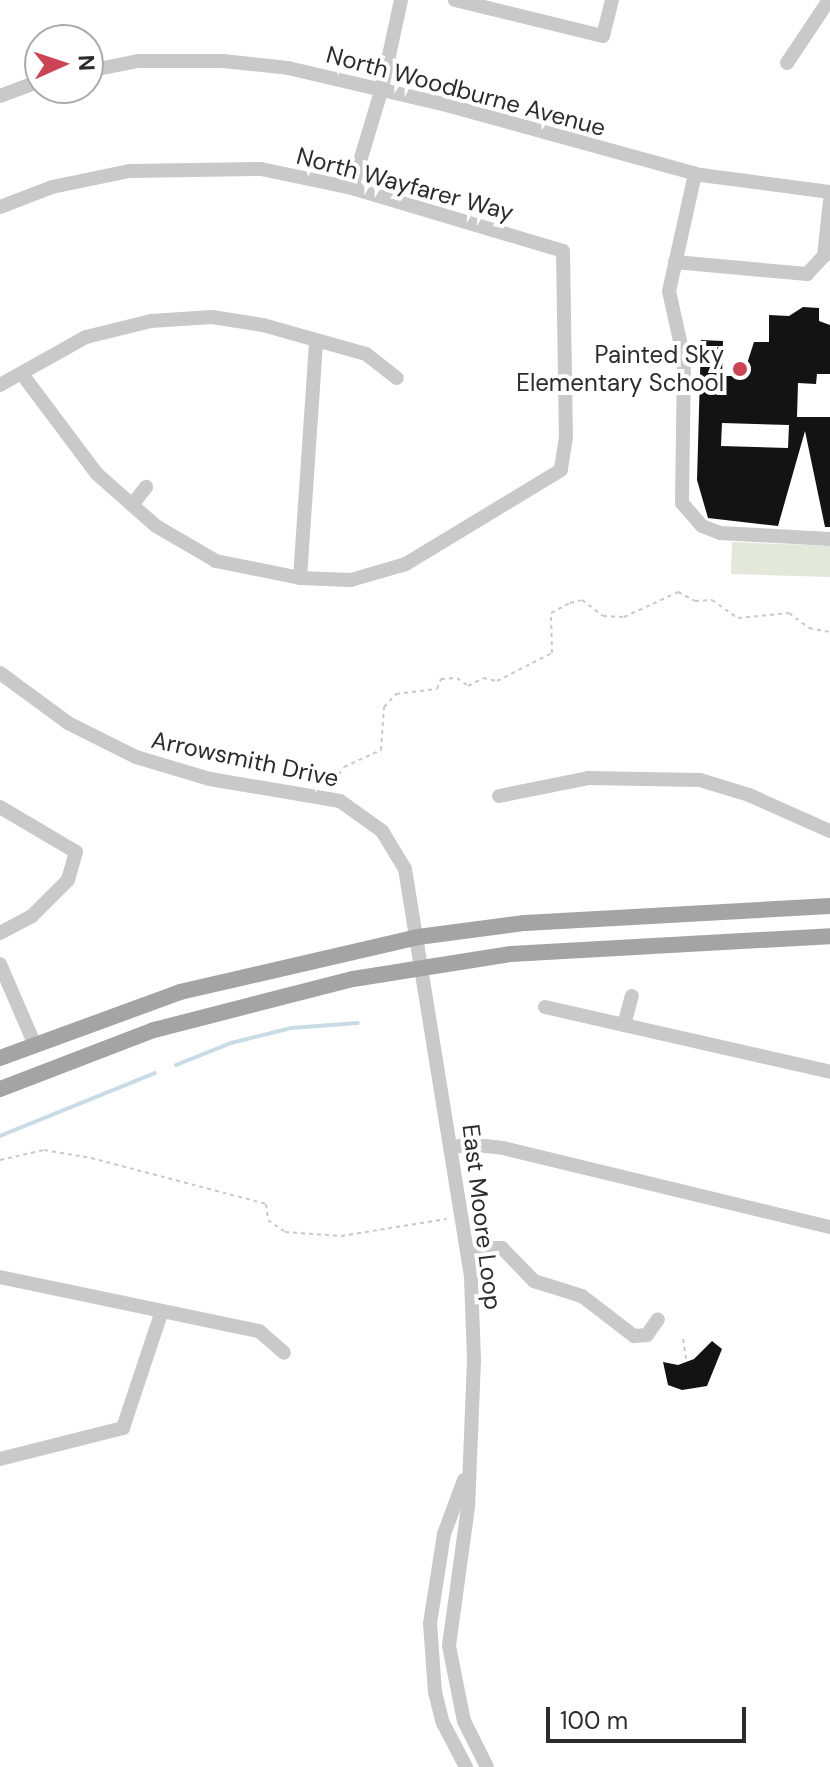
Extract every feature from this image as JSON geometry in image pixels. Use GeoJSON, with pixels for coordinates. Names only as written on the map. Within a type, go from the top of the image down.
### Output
{"type":"FeatureCollection","features":[{"type":"Feature","properties":{"kind":"main road"},"geometry":{"type":"LineString","coordinates":[[0,1058],[34,1043],[236,976],[418,937],[525,923],[830,906]]}},
{"type":"Feature","properties":{"kind":"main road"},"geometry":{"type":"LineString","coordinates":[[0,1089],[191,1019],[322,985],[423,966],[596,946],[830,936]]}},
{"type":"Feature","properties":{"kind":"street"},"geometry":{"type":"LineString","coordinates":[[352,188],[382,88],[401,0]]}},
{"type":"Feature","properties":{"kind":"street"},"geometry":{"type":"LineString","coordinates":[[455,0],[603,36],[612,0]]}},
{"type":"Feature","properties":{"kind":"street"},"geometry":{"type":"LineString","coordinates":[[787,63],[829,0]]}},
{"type":"Feature","properties":{"kind":"street","name":"North Woodburne Avenue"},"geometry":{"type":"LineString","coordinates":[[104,68],[138,61],[223,61],[288,68],[382,88],[695,174],[830,192]]}},
{"type":"Feature","properties":{"kind":"street"},"geometry":{"type":"LineString","coordinates":[[0,96],[24,87]]}},
{"type":"Feature","properties":{"kind":"street","name":"North Wayfarer Way"},"geometry":{"type":"LineString","coordinates":[[0,207],[52,187],[129,171],[196,167],[261,169],[352,188],[563,251],[566,437],[561,470],[406,564],[351,580],[300,578]]}},
{"type":"Feature","properties":{"kind":"street"},"geometry":{"type":"LineString","coordinates":[[695,174],[669,291],[684,359],[682,503],[690,517],[720,533],[830,539]]}},
{"type":"Feature","properties":{"kind":"street"},"geometry":{"type":"LineString","coordinates":[[675,262],[807,274],[824,256],[830,201]]}},
{"type":"Feature","properties":{"kind":"street"},"geometry":{"type":"LineString","coordinates":[[0,385],[86,337],[151,321],[212,317],[263,325],[366,354],[397,378]]}},
{"type":"Feature","properties":{"kind":"street"},"geometry":{"type":"LineString","coordinates":[[22,374],[97,474],[156,526],[216,561],[300,578],[316,342]]}},
{"type":"Feature","properties":{"kind":"street"},"geometry":{"type":"LineString","coordinates":[[132,505],[146,487]]}},
{"type":"Feature","properties":{"kind":"street","name":"Arrowsmith Drive"},"geometry":{"type":"LineString","coordinates":[[0,673],[68,723],[136,757],[210,779],[323,795],[354,808],[396,851],[411,891],[423,966]]}},
{"type":"Feature","properties":{"kind":"street"},"geometry":{"type":"LineString","coordinates":[[499,796],[588,778],[700,780],[749,795],[830,831]]}},
{"type":"Feature","properties":{"kind":"street"},"geometry":{"type":"LineString","coordinates":[[0,807],[76,852],[68,880],[32,916],[0,933]]}},
{"type":"Feature","properties":{"kind":"street"},"geometry":{"type":"LineString","coordinates":[[0,964],[34,1043]]}},
{"type":"Feature","properties":{"kind":"street","name":"East Moore Loop"},"geometry":{"type":"LineString","coordinates":[[423,966],[464,1217],[474,1360],[466,1476],[468,1507],[449,1646],[464,1721],[487,1767]]}},
{"type":"Feature","properties":{"kind":"street"},"geometry":{"type":"LineString","coordinates":[[624,1025],[632,996]]}},
{"type":"Feature","properties":{"kind":"street"},"geometry":{"type":"LineString","coordinates":[[545,1007],[830,1072]]}},
{"type":"Feature","properties":{"kind":"street"},"geometry":{"type":"LineString","coordinates":[[452,1148],[497,1147],[519,1155],[830,1227]]}},
{"type":"Feature","properties":{"kind":"street"},"geometry":{"type":"LineString","coordinates":[[468,1248],[502,1248],[534,1281],[582,1296],[634,1336],[647,1335],[658,1319]]}},
{"type":"Feature","properties":{"kind":"street"},"geometry":{"type":"LineString","coordinates":[[0,1277],[161,1314],[259,1331],[284,1353]]}},
{"type":"Feature","properties":{"kind":"street"},"geometry":{"type":"LineString","coordinates":[[0,1459],[123,1428],[161,1314]]}},
{"type":"Feature","properties":{"kind":"street","name":"East Moore Loop"},"geometry":{"type":"LineString","coordinates":[[466,1476],[444,1534],[430,1623],[435,1692],[443,1723],[466,1767]]}},
{"type":"Feature","properties":{"kind":"path"},"geometry":{"type":"LineString","coordinates":[[334,781],[344,767],[381,750],[384,707],[396,694],[437,689],[441,679],[457,678],[468,686],[483,678],[497,681],[552,653],[551,613],[570,603],[582,600],[603,616],[624,617],[678,592],[695,601],[712,600],[738,618],[789,613],[809,628],[830,632]]}},
{"type":"Feature","properties":{"kind":"path"},"geometry":{"type":"LineString","coordinates":[[0,1160],[44,1150],[91,1158],[266,1204],[268,1220],[285,1232],[341,1236],[464,1217]]}},
{"type":"Feature","properties":{"kind":"path"},"geometry":{"type":"LineString","coordinates":[[683,1339],[686,1359]]}},
{"type":"Feature","properties":{"kind":"shaded area"},"geometry":{"type":"Polygon","coordinates":[[[732,542],[830,546],[830,577],[731,574],[732,542]]]}},
{"type":"Feature","properties":{"kind":"building"},"geometry":{"type":"Polygon","coordinates":[[[803,307],[819,308],[819,321],[830,325],[830,374],[817,374],[816,384],[798,383],[797,417],[830,417],[830,527],[825,527],[805,431],[778,526],[708,518],[697,480],[701,340],[723,341],[722,376],[743,376],[754,342],[769,342],[769,315],[789,316],[803,307]],[[722,423],[721,446],[788,448],[789,425],[722,423]]]}},
{"type":"Feature","properties":{"kind":"building"},"geometry":{"type":"Polygon","coordinates":[[[712,1341],[722,1349],[707,1386],[682,1390],[668,1385],[663,1362],[678,1365],[694,1359],[712,1341]]]}},
{"type":"Feature","properties":{"kind":"waterway"},"geometry":{"type":"LineString","coordinates":[[176,1065],[231,1043],[291,1028],[358,1023]]}},
{"type":"Feature","properties":{"kind":"waterway"},"geometry":{"type":"LineString","coordinates":[[0,1136],[155,1073]]}},
{"type":"Feature","properties":{"kind":"place","name":"Painted Sky Elementary School"},"geometry":{"type":"Point","coordinates":[740,369]}}]}
